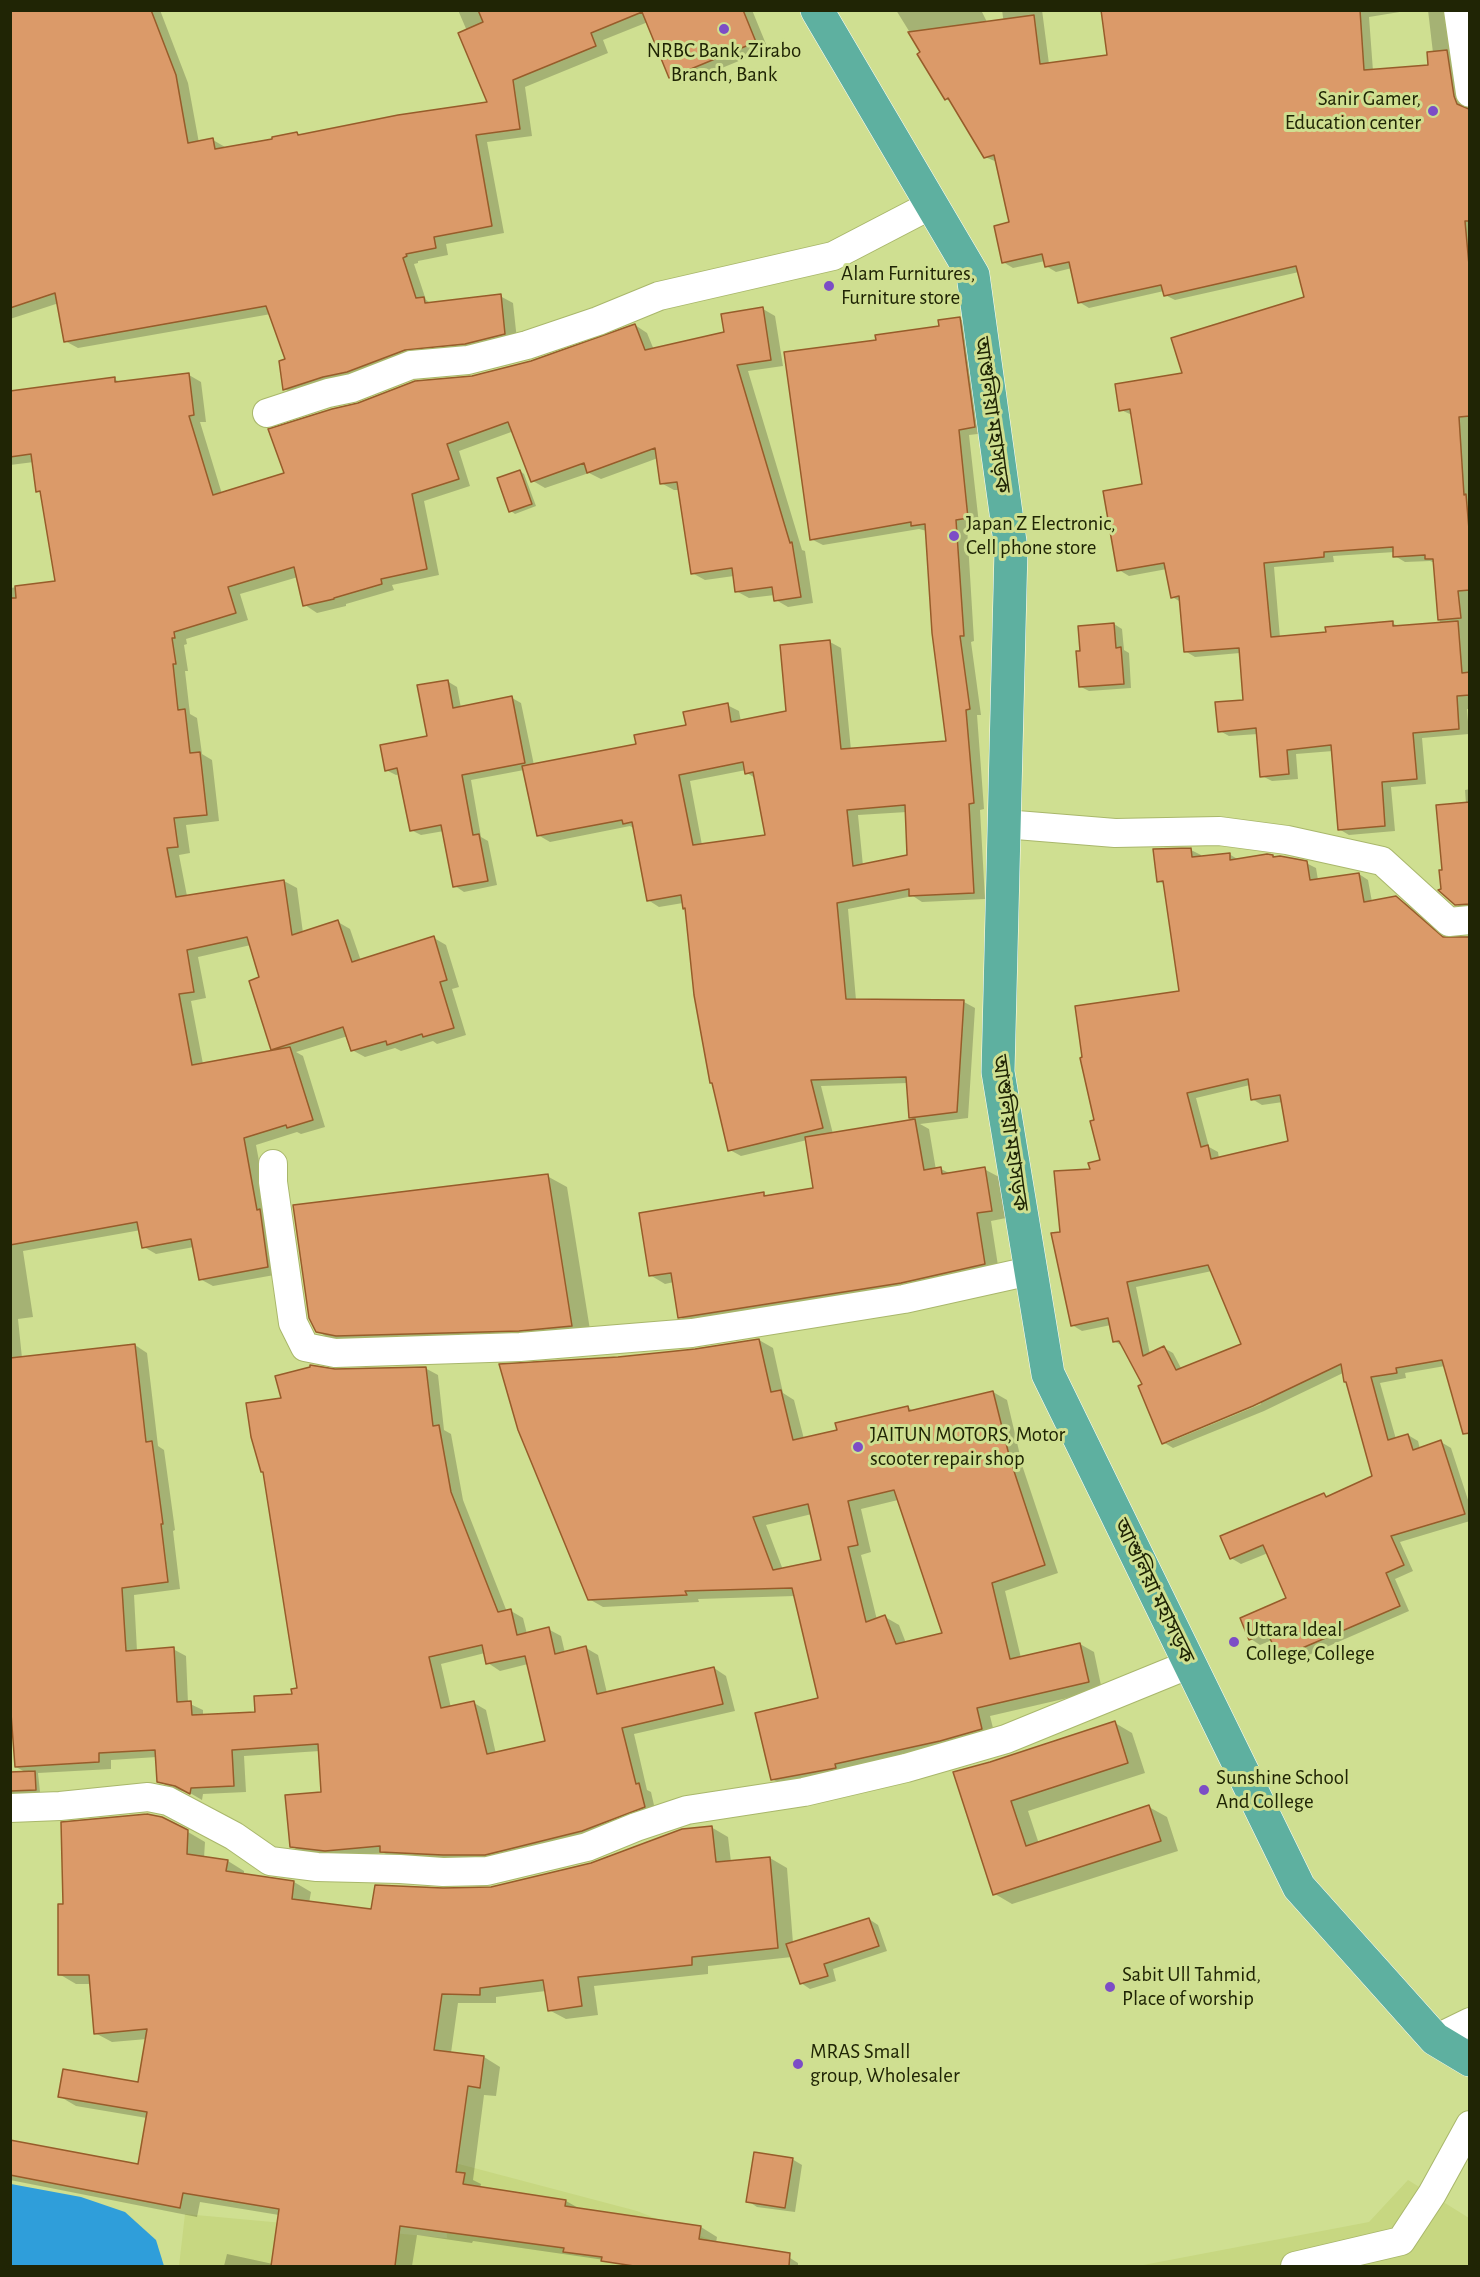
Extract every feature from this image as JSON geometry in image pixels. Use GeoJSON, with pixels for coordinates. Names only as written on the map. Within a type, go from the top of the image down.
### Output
{"type":"FeatureCollection","features":[{"type":"Feature","properties":{"kind":"highway","name":"আশুলিয়া মহাসড়ক"},"geometry":{"type":"LineString","coordinates":[[817,10],[972,275],[1011,549],[998,1072],[1048,1374],[1299,1887],[1435,2039],[1470,2060]]}},
{"type":"Feature","properties":{"kind":"street"},"geometry":{"type":"LineString","coordinates":[[1458,10],[1470,93]]}},
{"type":"Feature","properties":{"kind":"street"},"geometry":{"type":"LineString","coordinates":[[267,413],[328,393],[352,388],[411,365],[468,360],[527,345],[598,321],[659,296],[833,256],[931,205]]}},
{"type":"Feature","properties":{"kind":"street"},"geometry":{"type":"LineString","coordinates":[[1004,824],[1115,833],[1219,831],[1287,840],[1382,861],[1449,922],[1470,920]]}},
{"type":"Feature","properties":{"kind":"street"},"geometry":{"type":"LineString","coordinates":[[273,1164],[273,1182],[293,1323],[305,1347],[336,1353],[520,1347],[692,1333],[903,1299],[1030,1271]]}},
{"type":"Feature","properties":{"kind":"street"},"geometry":{"type":"LineString","coordinates":[[10,1808],[60,1806],[148,1797],[168,1801],[234,1836],[270,1861],[317,1867],[443,1872],[487,1871],[587,1847],[687,1810],[804,1792],[906,1768],[1006,1739],[1190,1664]]}},
{"type":"Feature","properties":{"kind":"street"},"geometry":{"type":"LineString","coordinates":[[1435,2039],[1470,2022]]}},
{"type":"Feature","properties":{"kind":"street"},"geometry":{"type":"LineString","coordinates":[[1295,2266],[1401,2241],[1432,2194],[1470,2125]]}},
{"type":"Feature","properties":{"kind":"shaded area"},"geometry":{"type":"Polygon","coordinates":[[[440,2159],[637,2211],[777,2266],[179,2266],[185,2214],[447,2238],[440,2159]]]}},
{"type":"Feature","properties":{"kind":"shaded area"},"geometry":{"type":"Polygon","coordinates":[[[1408,2180],[1469,2218],[1469,2266],[1138,2266],[1369,2222],[1408,2180]]]}},
{"type":"Feature","properties":{"kind":"water"},"geometry":{"type":"Polygon","coordinates":[[[11,2184],[81,2197],[125,2212],[156,2240],[164,2266],[11,2266],[11,2184]]]}},
{"type":"Feature","properties":{"kind":"building"},"geometry":{"type":"Polygon","coordinates":[[[10,10],[151,10],[176,75],[188,143],[213,138],[215,149],[297,132],[298,135],[398,115],[487,102],[458,33],[483,22],[478,10],[743,10],[756,42],[669,78],[642,12],[591,33],[596,46],[513,80],[520,129],[476,135],[492,226],[434,237],[436,248],[406,254],[407,256],[403,258],[416,298],[424,297],[425,303],[501,294],[505,334],[465,344],[405,350],[347,372],[283,390],[279,361],[285,359],[266,306],[64,342],[55,293],[10,308],[10,10]]]}},
{"type":"Feature","properties":{"kind":"building"},"geometry":{"type":"Polygon","coordinates":[[[1101,10],[1360,10],[1364,70],[1428,65],[1427,52],[1447,50],[1454,96],[1457,104],[1469,109],[1470,221],[1465,221],[1470,276],[1470,416],[1459,417],[1464,495],[1466,494],[1470,541],[1470,590],[1458,591],[1461,618],[1438,620],[1433,559],[1425,559],[1425,555],[1393,557],[1393,547],[1324,552],[1324,557],[1264,563],[1271,637],[1326,632],[1325,627],[1393,621],[1393,626],[1458,621],[1462,673],[1470,672],[1470,695],[1457,696],[1459,729],[1413,733],[1417,779],[1382,782],[1385,826],[1338,830],[1331,745],[1287,750],[1289,774],[1260,777],[1256,728],[1218,732],[1215,702],[1243,700],[1239,648],[1184,652],[1179,596],[1171,598],[1164,563],[1117,571],[1103,491],[1142,484],[1130,409],[1119,411],[1115,384],[1182,373],[1171,338],[1304,297],[1296,266],[1164,296],[1161,285],[1078,303],[1069,262],[1045,267],[1042,254],[1002,263],[994,226],[1009,222],[994,155],[984,158],[948,98],[945,100],[917,54],[920,52],[908,32],[1034,15],[1040,64],[1107,55],[1101,10]]]}},
{"type":"Feature","properties":{"kind":"building"},"geometry":{"type":"Polygon","coordinates":[[[763,307],[771,360],[737,365],[790,543],[792,542],[801,597],[774,601],[772,587],[735,592],[732,568],[691,574],[677,482],[660,484],[655,448],[587,473],[584,463],[531,482],[508,422],[447,444],[459,479],[412,494],[427,569],[381,579],[382,584],[303,606],[294,567],[228,587],[236,613],[174,632],[175,638],[172,638],[176,664],[173,664],[178,710],[185,709],[190,753],[200,752],[207,815],[174,818],[178,847],[167,848],[176,897],[284,880],[292,935],[338,920],[352,962],[434,936],[447,980],[440,982],[454,1028],[423,1037],[422,1034],[387,1045],[386,1041],[351,1051],[343,1027],[271,1050],[249,981],[259,977],[247,937],[187,950],[194,992],[179,994],[192,1065],[290,1047],[313,1120],[287,1128],[286,1125],[244,1138],[257,1210],[260,1209],[268,1267],[199,1280],[191,1239],[142,1248],[137,1222],[10,1245],[10,598],[16,598],[15,586],[55,581],[40,491],[36,492],[31,454],[10,457],[10,391],[115,377],[115,382],[189,373],[194,415],[189,416],[213,495],[284,473],[268,429],[358,403],[415,381],[472,376],[531,361],[635,324],[645,350],[724,332],[721,314],[763,307]]]}},
{"type":"Feature","properties":{"kind":"building"},"geometry":{"type":"Polygon","coordinates":[[[960,317],[975,427],[959,430],[968,518],[956,520],[964,636],[960,636],[970,709],[966,710],[974,803],[969,804],[974,893],[909,896],[909,889],[837,903],[846,999],[964,1000],[957,1112],[909,1118],[906,1077],[811,1080],[823,1128],[728,1151],[712,1083],[710,1083],[694,995],[685,908],[683,909],[681,895],[647,901],[632,822],[623,824],[622,820],[537,836],[522,766],[636,744],[634,735],[686,725],[683,712],[728,703],[731,722],[786,711],[780,645],[830,640],[841,749],[946,741],[932,633],[925,524],[911,526],[911,522],[810,540],[784,352],[876,340],[875,335],[939,326],[938,320],[960,317]],[[743,762],[679,775],[693,845],[765,835],[753,772],[745,774],[743,762]],[[905,805],[847,810],[853,866],[907,855],[905,805]]]}},
{"type":"Feature","properties":{"kind":"building"},"geometry":{"type":"Polygon","coordinates":[[[520,470],[532,504],[509,512],[497,478],[520,470]]]}},
{"type":"Feature","properties":{"kind":"building"},"geometry":{"type":"Polygon","coordinates":[[[1114,623],[1116,648],[1121,647],[1124,684],[1079,687],[1076,651],[1080,651],[1078,626],[1114,623]]]}},
{"type":"Feature","properties":{"kind":"building"},"geometry":{"type":"Polygon","coordinates":[[[448,680],[453,708],[512,696],[525,763],[462,775],[473,835],[479,834],[488,881],[453,887],[441,825],[410,831],[397,768],[385,771],[380,745],[427,736],[417,685],[448,680]]]}},
{"type":"Feature","properties":{"kind":"building"},"geometry":{"type":"Polygon","coordinates":[[[1470,802],[1470,904],[1455,905],[1438,890],[1441,889],[1439,870],[1442,870],[1436,805],[1470,802]]]}},
{"type":"Feature","properties":{"kind":"building"},"geometry":{"type":"Polygon","coordinates":[[[1191,848],[1192,857],[1230,853],[1230,860],[1267,854],[1273,857],[1280,856],[1307,861],[1310,880],[1359,873],[1364,902],[1396,896],[1443,937],[1470,937],[1470,1433],[1463,1434],[1442,1360],[1396,1368],[1397,1373],[1371,1377],[1388,1440],[1408,1434],[1413,1450],[1441,1440],[1465,1514],[1391,1536],[1404,1565],[1386,1573],[1400,1606],[1279,1658],[1267,1632],[1249,1640],[1240,1618],[1286,1598],[1263,1545],[1230,1559],[1220,1536],[1324,1493],[1326,1497],[1372,1476],[1346,1382],[1344,1382],[1341,1364],[1253,1406],[1162,1444],[1138,1386],[1142,1384],[1119,1341],[1113,1342],[1108,1318],[1071,1326],[1051,1233],[1060,1232],[1054,1171],[1090,1169],[1088,1163],[1100,1160],[1090,1121],[1094,1120],[1080,1058],[1082,1057],[1075,1006],[1179,991],[1163,881],[1157,882],[1153,849],[1191,848]],[[1248,1079],[1187,1093],[1201,1147],[1208,1145],[1211,1159],[1288,1141],[1280,1095],[1251,1100],[1248,1079]],[[1208,1265],[1127,1282],[1143,1356],[1164,1346],[1176,1370],[1241,1344],[1208,1265]]]}},
{"type":"Feature","properties":{"kind":"building"},"geometry":{"type":"Polygon","coordinates":[[[915,1119],[924,1170],[941,1167],[942,1174],[985,1167],[992,1211],[977,1213],[985,1264],[901,1283],[678,1318],[671,1273],[649,1276],[639,1213],[764,1192],[764,1196],[813,1188],[805,1137],[915,1119]]]}},
{"type":"Feature","properties":{"kind":"building"},"geometry":{"type":"Polygon","coordinates":[[[548,1174],[572,1326],[519,1331],[336,1336],[316,1332],[309,1318],[293,1205],[548,1174]]]}},
{"type":"Feature","properties":{"kind":"building"},"geometry":{"type":"Polygon","coordinates":[[[759,1339],[771,1392],[781,1390],[793,1440],[837,1430],[835,1423],[908,1406],[909,1411],[993,1391],[1010,1459],[1045,1565],[992,1583],[1010,1659],[1080,1643],[1089,1682],[977,1708],[982,1729],[940,1741],[835,1764],[836,1768],[771,1780],[755,1713],[818,1698],[792,1588],[685,1591],[687,1595],[588,1600],[518,1430],[499,1364],[618,1357],[695,1349],[759,1339]],[[894,1490],[848,1501],[858,1545],[848,1547],[866,1622],[885,1615],[896,1644],[942,1633],[894,1490]],[[808,1504],[753,1517],[773,1570],[821,1560],[808,1504]]]}},
{"type":"Feature","properties":{"kind":"building"},"geometry":{"type":"Polygon","coordinates":[[[135,1344],[146,1442],[152,1441],[168,1582],[122,1588],[126,1651],[174,1647],[177,1702],[191,1701],[192,1715],[255,1712],[254,1696],[292,1694],[291,1689],[297,1688],[263,1472],[261,1472],[251,1437],[246,1403],[281,1398],[275,1376],[310,1367],[310,1365],[335,1369],[426,1367],[433,1426],[439,1425],[451,1492],[498,1612],[511,1609],[517,1635],[549,1627],[555,1654],[586,1646],[597,1694],[714,1667],[723,1704],[622,1728],[636,1784],[639,1783],[645,1807],[582,1831],[485,1855],[380,1852],[380,1846],[325,1851],[290,1847],[285,1795],[321,1792],[318,1744],[232,1750],[234,1786],[191,1788],[190,1794],[175,1786],[157,1782],[155,1750],[99,1753],[99,1762],[15,1767],[10,1700],[10,1358],[135,1344]],[[482,1645],[429,1657],[441,1708],[474,1701],[487,1754],[545,1741],[525,1656],[486,1664],[482,1645]]]}},
{"type":"Feature","properties":{"kind":"building"},"geometry":{"type":"Polygon","coordinates":[[[1115,1721],[1128,1763],[1011,1801],[1026,1846],[1149,1805],[1161,1841],[993,1895],[953,1772],[1115,1721]]]}},
{"type":"Feature","properties":{"kind":"building"},"geometry":{"type":"Polygon","coordinates":[[[35,1771],[36,1790],[10,1791],[10,1772],[35,1771]]]}},
{"type":"Feature","properties":{"kind":"building"},"geometry":{"type":"Polygon","coordinates":[[[147,1814],[162,1817],[188,1830],[187,1854],[228,1860],[226,1871],[294,1881],[292,1899],[371,1909],[375,1885],[443,1888],[491,1887],[591,1863],[682,1829],[712,1826],[716,1862],[770,1857],[778,1948],[692,1957],[692,1965],[578,1977],[582,2006],[548,2011],[543,1980],[480,1988],[480,1995],[442,1994],[434,2050],[484,2056],[480,2088],[468,2086],[456,2172],[465,2173],[463,2184],[566,2200],[565,2206],[701,2226],[699,2239],[790,2253],[789,2266],[634,2266],[601,2261],[602,2257],[563,2252],[564,2248],[400,2226],[395,2266],[271,2266],[279,2209],[183,2193],[180,2208],[10,2175],[10,2140],[138,2164],[147,2112],[58,2097],[63,2069],[138,2082],[147,2029],[94,2034],[89,1975],[58,1975],[58,1904],[63,1904],[61,1822],[147,1814]]]}},
{"type":"Feature","properties":{"kind":"building"},"geometry":{"type":"Polygon","coordinates":[[[869,1918],[879,1946],[824,1964],[828,1976],[800,1984],[786,1944],[869,1918]]]}},
{"type":"Feature","properties":{"kind":"building"},"geometry":{"type":"Polygon","coordinates":[[[754,2152],[793,2158],[785,2208],[746,2202],[754,2152]]]}},
{"type":"Feature","properties":{"kind":"place","name":"NRBC Bank, Zirabo Branch, Bank"},"geometry":{"type":"Point","coordinates":[724,29]}},
{"type":"Feature","properties":{"kind":"place","name":"Sanir Gamer, Education center"},"geometry":{"type":"Point","coordinates":[1433,111]}},
{"type":"Feature","properties":{"kind":"place","name":"Alam Furnitures, Furniture store"},"geometry":{"type":"Point","coordinates":[829,286]}},
{"type":"Feature","properties":{"kind":"place","name":"Japan Z Electronic, Cell phone store"},"geometry":{"type":"Point","coordinates":[954,536]}},
{"type":"Feature","properties":{"kind":"place","name":"JAITUN MOTORS, Motor scooter repair shop"},"geometry":{"type":"Point","coordinates":[858,1447]}},
{"type":"Feature","properties":{"kind":"place","name":"Uttara Ideal College, College"},"geometry":{"type":"Point","coordinates":[1234,1642]}},
{"type":"Feature","properties":{"kind":"place","name":"Sunshine School And College"},"geometry":{"type":"Point","coordinates":[1204,1790]}},
{"type":"Feature","properties":{"kind":"place","name":"Sabit Ull Tahmid, Place of worship"},"geometry":{"type":"Point","coordinates":[1110,1987]}},
{"type":"Feature","properties":{"kind":"place","name":"MRAS Small group, Wholesaler"},"geometry":{"type":"Point","coordinates":[798,2064]}}]}
